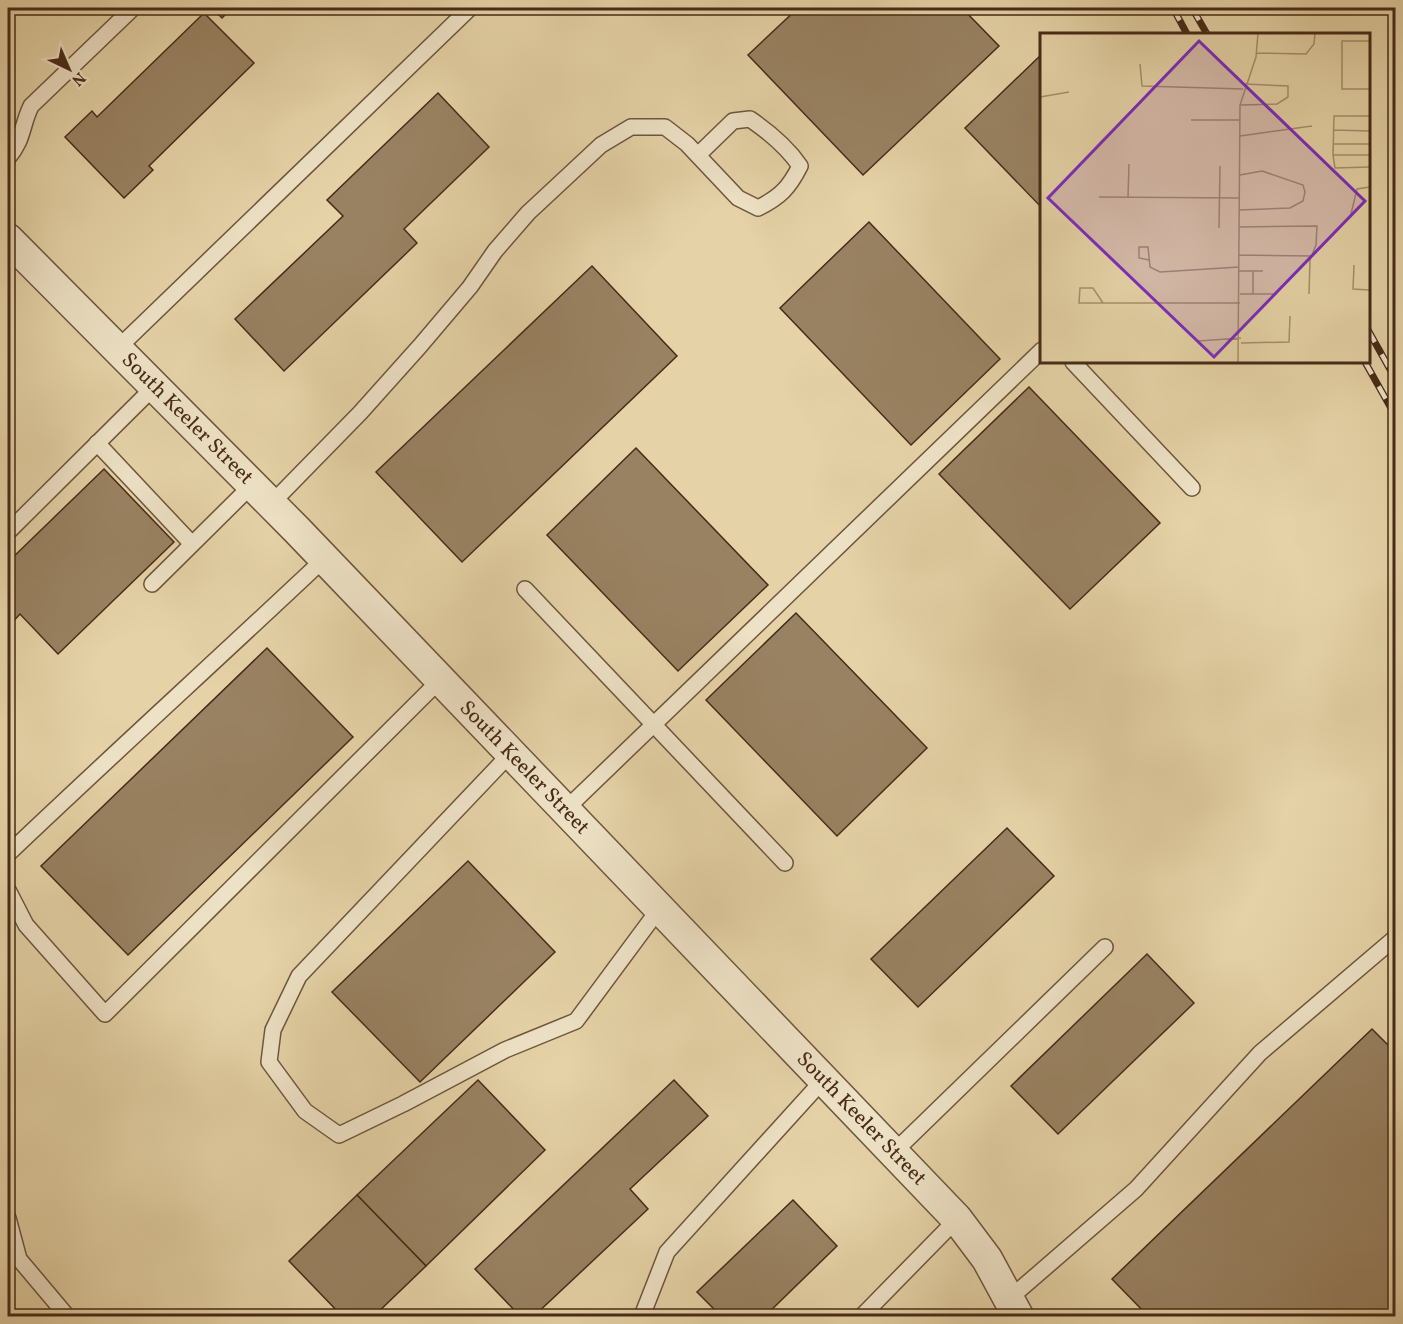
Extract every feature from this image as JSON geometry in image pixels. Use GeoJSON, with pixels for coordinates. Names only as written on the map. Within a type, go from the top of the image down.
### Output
{"type":"FeatureCollection","features":[{"type":"Feature","properties":{"kind":"street","name":"South Keeler Street"},"geometry":{"type":"LineString","coordinates":[[8,239],[262,494],[957,1219],[987,1259],[1013,1308]]}},
{"type":"Feature","properties":{"kind":"lane"},"geometry":{"type":"LineString","coordinates":[[8,158],[21,140],[24,121],[31,106],[133,8]]}},
{"type":"Feature","properties":{"kind":"lane"},"geometry":{"type":"LineString","coordinates":[[118,348],[470,8]]}},
{"type":"Feature","properties":{"kind":"lane"},"geometry":{"type":"LineString","coordinates":[[152,584],[192,544],[262,494],[360,413],[470,287],[495,251],[528,213],[601,145],[631,127],[665,128],[687,144],[738,198],[758,208],[775,200],[791,183],[800,166],[791,153],[750,119],[733,121],[698,155]]}},
{"type":"Feature","properties":{"kind":"lane"},"geometry":{"type":"LineString","coordinates":[[566,809],[1040,351]]}},
{"type":"Feature","properties":{"kind":"lane"},"geometry":{"type":"LineString","coordinates":[[1074,363],[1192,488]]}},
{"type":"Feature","properties":{"kind":"lane"},"geometry":{"type":"LineString","coordinates":[[8,532],[154,387]]}},
{"type":"Feature","properties":{"kind":"lane"},"geometry":{"type":"LineString","coordinates":[[97,443],[192,544]]}},
{"type":"Feature","properties":{"kind":"lane"},"geometry":{"type":"LineString","coordinates":[[8,854],[324,559]]}},
{"type":"Feature","properties":{"kind":"lane"},"geometry":{"type":"LineString","coordinates":[[525,590],[786,863]]}},
{"type":"Feature","properties":{"kind":"lane"},"geometry":{"type":"LineString","coordinates":[[8,890],[26,925],[105,1014],[440,680]]}},
{"type":"Feature","properties":{"kind":"lane"},"geometry":{"type":"LineString","coordinates":[[511,753],[299,976],[273,1030],[269,1062],[305,1111],[339,1135],[505,1050],[576,1021],[659,909]]}},
{"type":"Feature","properties":{"kind":"lane"},"geometry":{"type":"LineString","coordinates":[[1013,1308],[1136,1189],[1260,1053],[1395,938]]}},
{"type":"Feature","properties":{"kind":"lane"},"geometry":{"type":"LineString","coordinates":[[894,1152],[1105,947]]}},
{"type":"Feature","properties":{"kind":"lane"},"geometry":{"type":"LineString","coordinates":[[642,1317],[667,1252],[824,1079]]}},
{"type":"Feature","properties":{"kind":"lane"},"geometry":{"type":"LineString","coordinates":[[8,1218],[19,1259],[67,1317]]}},
{"type":"Feature","properties":{"kind":"lane"},"geometry":{"type":"LineString","coordinates":[[862,1317],[957,1219]]}},
{"type":"Feature","properties":{"kind":"building"},"geometry":{"type":"Polygon","coordinates":[[[212,8],[232,8],[222,18],[212,8]]]}},
{"type":"Feature","properties":{"kind":"building"},"geometry":{"type":"Polygon","coordinates":[[[798,8],[962,8],[999,46],[863,175],[748,55],[798,8]]]}},
{"type":"Feature","properties":{"kind":"building"},"geometry":{"type":"Polygon","coordinates":[[[204,13],[254,63],[149,166],[153,170],[124,198],[65,137],[92,111],[97,117],[204,13]]]}},
{"type":"Feature","properties":{"kind":"building"},"geometry":{"type":"Polygon","coordinates":[[[1040,56],[1040,206],[965,128],[1040,56]]]}},
{"type":"Feature","properties":{"kind":"building"},"geometry":{"type":"Polygon","coordinates":[[[438,93],[489,147],[404,229],[417,243],[284,371],[235,319],[343,216],[327,200],[438,93]]]}},
{"type":"Feature","properties":{"kind":"building"},"geometry":{"type":"Polygon","coordinates":[[[869,222],[1000,359],[911,445],[780,308],[869,222]]]}},
{"type":"Feature","properties":{"kind":"building"},"geometry":{"type":"Polygon","coordinates":[[[592,266],[677,356],[462,562],[376,472],[592,266]]]}},
{"type":"Feature","properties":{"kind":"building"},"geometry":{"type":"Polygon","coordinates":[[[1029,387],[1160,523],[1070,609],[939,474],[1029,387]]]}},
{"type":"Feature","properties":{"kind":"building"},"geometry":{"type":"Polygon","coordinates":[[[636,448],[768,585],[678,671],[547,535],[636,448]]]}},
{"type":"Feature","properties":{"kind":"building"},"geometry":{"type":"Polygon","coordinates":[[[104,469],[174,542],[58,654],[20,614],[8,627],[8,562],[104,469]]]}},
{"type":"Feature","properties":{"kind":"building"},"geometry":{"type":"Polygon","coordinates":[[[796,613],[927,748],[837,836],[706,700],[796,613]]]}},
{"type":"Feature","properties":{"kind":"building"},"geometry":{"type":"Polygon","coordinates":[[[267,648],[353,737],[128,955],[41,866],[267,648]]]}},
{"type":"Feature","properties":{"kind":"building"},"geometry":{"type":"Polygon","coordinates":[[[1007,828],[1054,876],[918,1007],[871,959],[1007,828]]]}},
{"type":"Feature","properties":{"kind":"building"},"geometry":{"type":"Polygon","coordinates":[[[468,861],[555,952],[420,1082],[332,992],[468,861]]]}},
{"type":"Feature","properties":{"kind":"building"},"geometry":{"type":"Polygon","coordinates":[[[1147,954],[1194,1003],[1058,1134],[1011,1086],[1147,954]]]}},
{"type":"Feature","properties":{"kind":"building"},"geometry":{"type":"Polygon","coordinates":[[[1372,1029],[1396,1053],[1396,1305],[1384,1316],[1148,1316],[1112,1279],[1372,1029]]]}},
{"type":"Feature","properties":{"kind":"building"},"geometry":{"type":"Polygon","coordinates":[[[478,1080],[545,1150],[426,1266],[357,1195],[478,1080]]]}},
{"type":"Feature","properties":{"kind":"building"},"geometry":{"type":"Polygon","coordinates":[[[674,1080],[708,1116],[630,1189],[648,1209],[534,1316],[520,1316],[475,1269],[674,1080]]]}},
{"type":"Feature","properties":{"kind":"building"},"geometry":{"type":"Polygon","coordinates":[[[357,1195],[426,1266],[374,1316],[342,1316],[289,1261],[357,1195]]]}},
{"type":"Feature","properties":{"kind":"building"},"geometry":{"type":"Polygon","coordinates":[[[793,1200],[837,1246],[765,1316],[721,1316],[697,1292],[793,1200]]]}},
{"type":"Feature","properties":{"kind":"railway"},"geometry":{"type":"LineString","coordinates":[[1173,8],[1186,33]]}},
{"type":"Feature","properties":{"kind":"railway"},"geometry":{"type":"LineString","coordinates":[[1192,8],[1206,33]]}},
{"type":"Feature","properties":{"kind":"railway"},"geometry":{"type":"LineString","coordinates":[[1370,334],[1396,380]]}},
{"type":"Feature","properties":{"kind":"railway"},"geometry":{"type":"LineString","coordinates":[[1366,363],[1396,417]]}}]}
